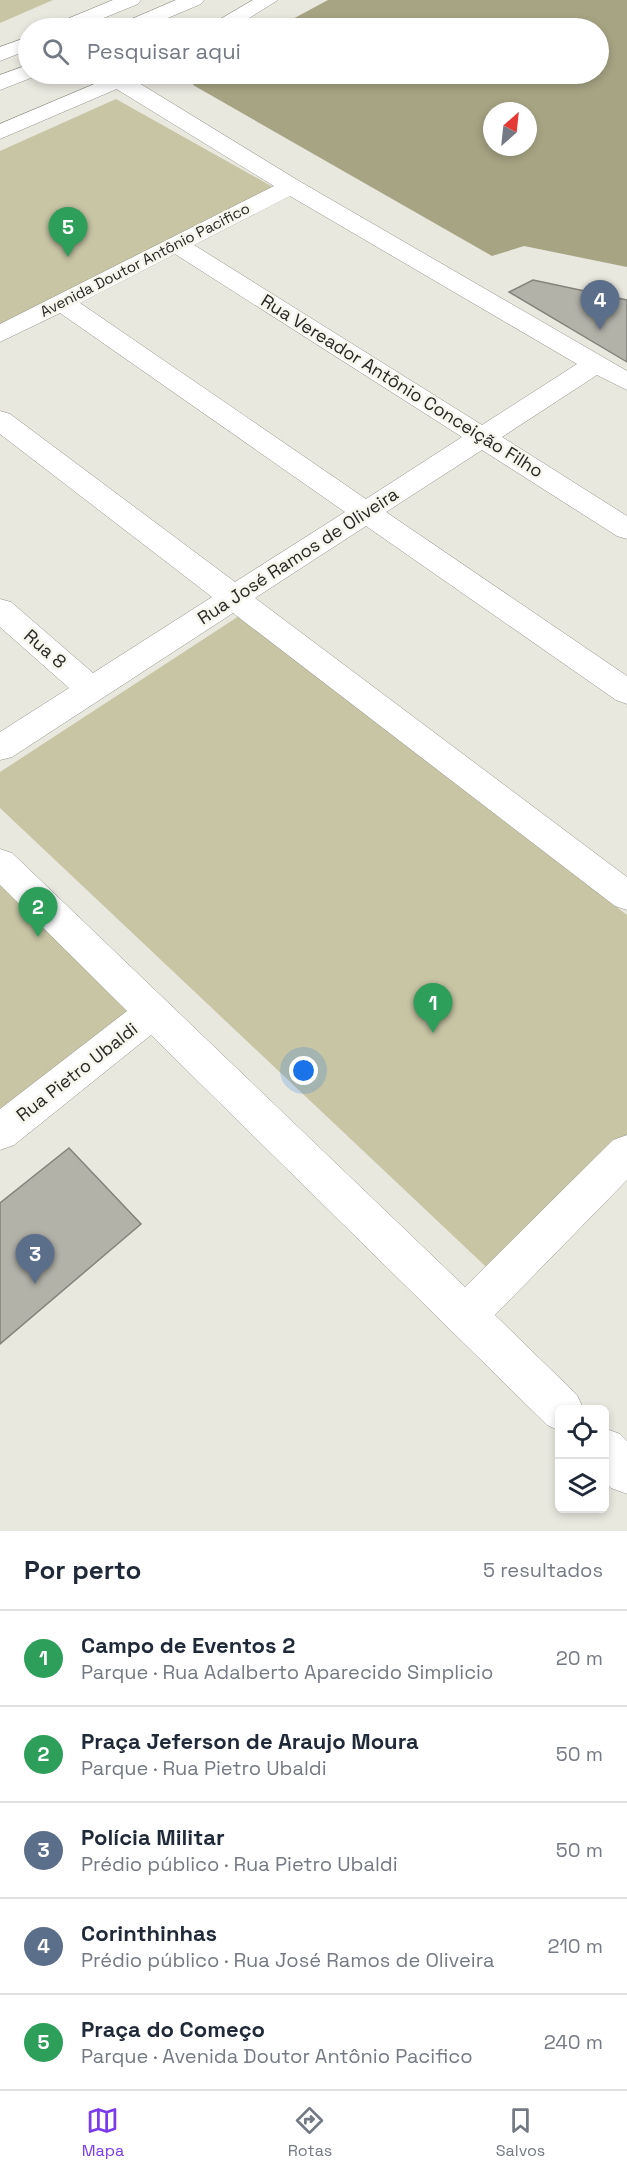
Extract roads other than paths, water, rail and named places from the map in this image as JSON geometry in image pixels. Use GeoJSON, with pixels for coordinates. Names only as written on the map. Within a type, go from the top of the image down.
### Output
{"type":"FeatureCollection","features":[{"type":"Feature","properties":{"kind":"main road"},"geometry":{"type":"LineString","coordinates":[[87,18],[131,0]]}},
{"type":"Feature","properties":{"kind":"main road"},"geometry":{"type":"LineString","coordinates":[[152,18],[194,0]]}},
{"type":"Feature","properties":{"kind":"main road"},"geometry":{"type":"LineString","coordinates":[[236,18],[268,0]]}},
{"type":"Feature","properties":{"kind":"main road"},"geometry":{"type":"LineString","coordinates":[[0,55],[18,47]]}},
{"type":"Feature","properties":{"kind":"main road"},"geometry":{"type":"LineString","coordinates":[[0,83],[18,75]]}},
{"type":"Feature","properties":{"kind":"main road"},"geometry":{"type":"LineString","coordinates":[[0,132],[108,84]]}},
{"type":"Feature","properties":{"kind":"main road"},"geometry":{"type":"LineString","coordinates":[[135,84],[291,186],[627,382]]}},
{"type":"Feature","properties":{"kind":"main road","name":"Avenida Doutor Antônio Pacifico"},"geometry":{"type":"LineString","coordinates":[[0,334],[291,186]]}},
{"type":"Feature","properties":{"kind":"main road","name":"Rua Vereador Antônio Conceição Filho"},"geometry":{"type":"LineString","coordinates":[[176,244],[627,529]]}},
{"type":"Feature","properties":{"kind":"main road"},"geometry":{"type":"LineString","coordinates":[[62,303],[627,692]]}},
{"type":"Feature","properties":{"kind":"main road","name":"Rua José Ramos de Oliveira"},"geometry":{"type":"LineString","coordinates":[[0,748],[596,364]]}},
{"type":"Feature","properties":{"kind":"main road"},"geometry":{"type":"LineString","coordinates":[[0,420],[627,896]]}},
{"type":"Feature","properties":{"kind":"main road","name":"Rua 8"},"geometry":{"type":"LineString","coordinates":[[0,610],[91,689]]}},
{"type":"Feature","properties":{"kind":"main road"},"geometry":{"type":"LineString","coordinates":[[0,863],[557,1405]]}},
{"type":"Feature","properties":{"kind":"main road","name":"Rua Pietro Ubaldi"},"geometry":{"type":"LineString","coordinates":[[0,1132],[154,1011]]}},
{"type":"Feature","properties":{"kind":"main road"},"geometry":{"type":"LineString","coordinates":[[465,1316],[626,1155]]}},
{"type":"Feature","properties":{"kind":"main road"},"geometry":{"type":"LineString","coordinates":[[609,1455],[627,1472]]}},
{"type":"Feature","properties":{"kind":"place","name":"Praça do Começo"},"geometry":{"type":"Point","coordinates":[68,257]}},
{"type":"Feature","properties":{"kind":"place","name":"Corinthinhas"},"geometry":{"type":"Point","coordinates":[600,330]}},
{"type":"Feature","properties":{"kind":"place","name":"Praça Jeferson de Araujo Moura"},"geometry":{"type":"Point","coordinates":[38,937]}},
{"type":"Feature","properties":{"kind":"place","name":"Campo de Eventos 2"},"geometry":{"type":"Point","coordinates":[433,1033]}},
{"type":"Feature","properties":{"kind":"place","name":"Polícia Militar"},"geometry":{"type":"Point","coordinates":[35,1284]}}]}
